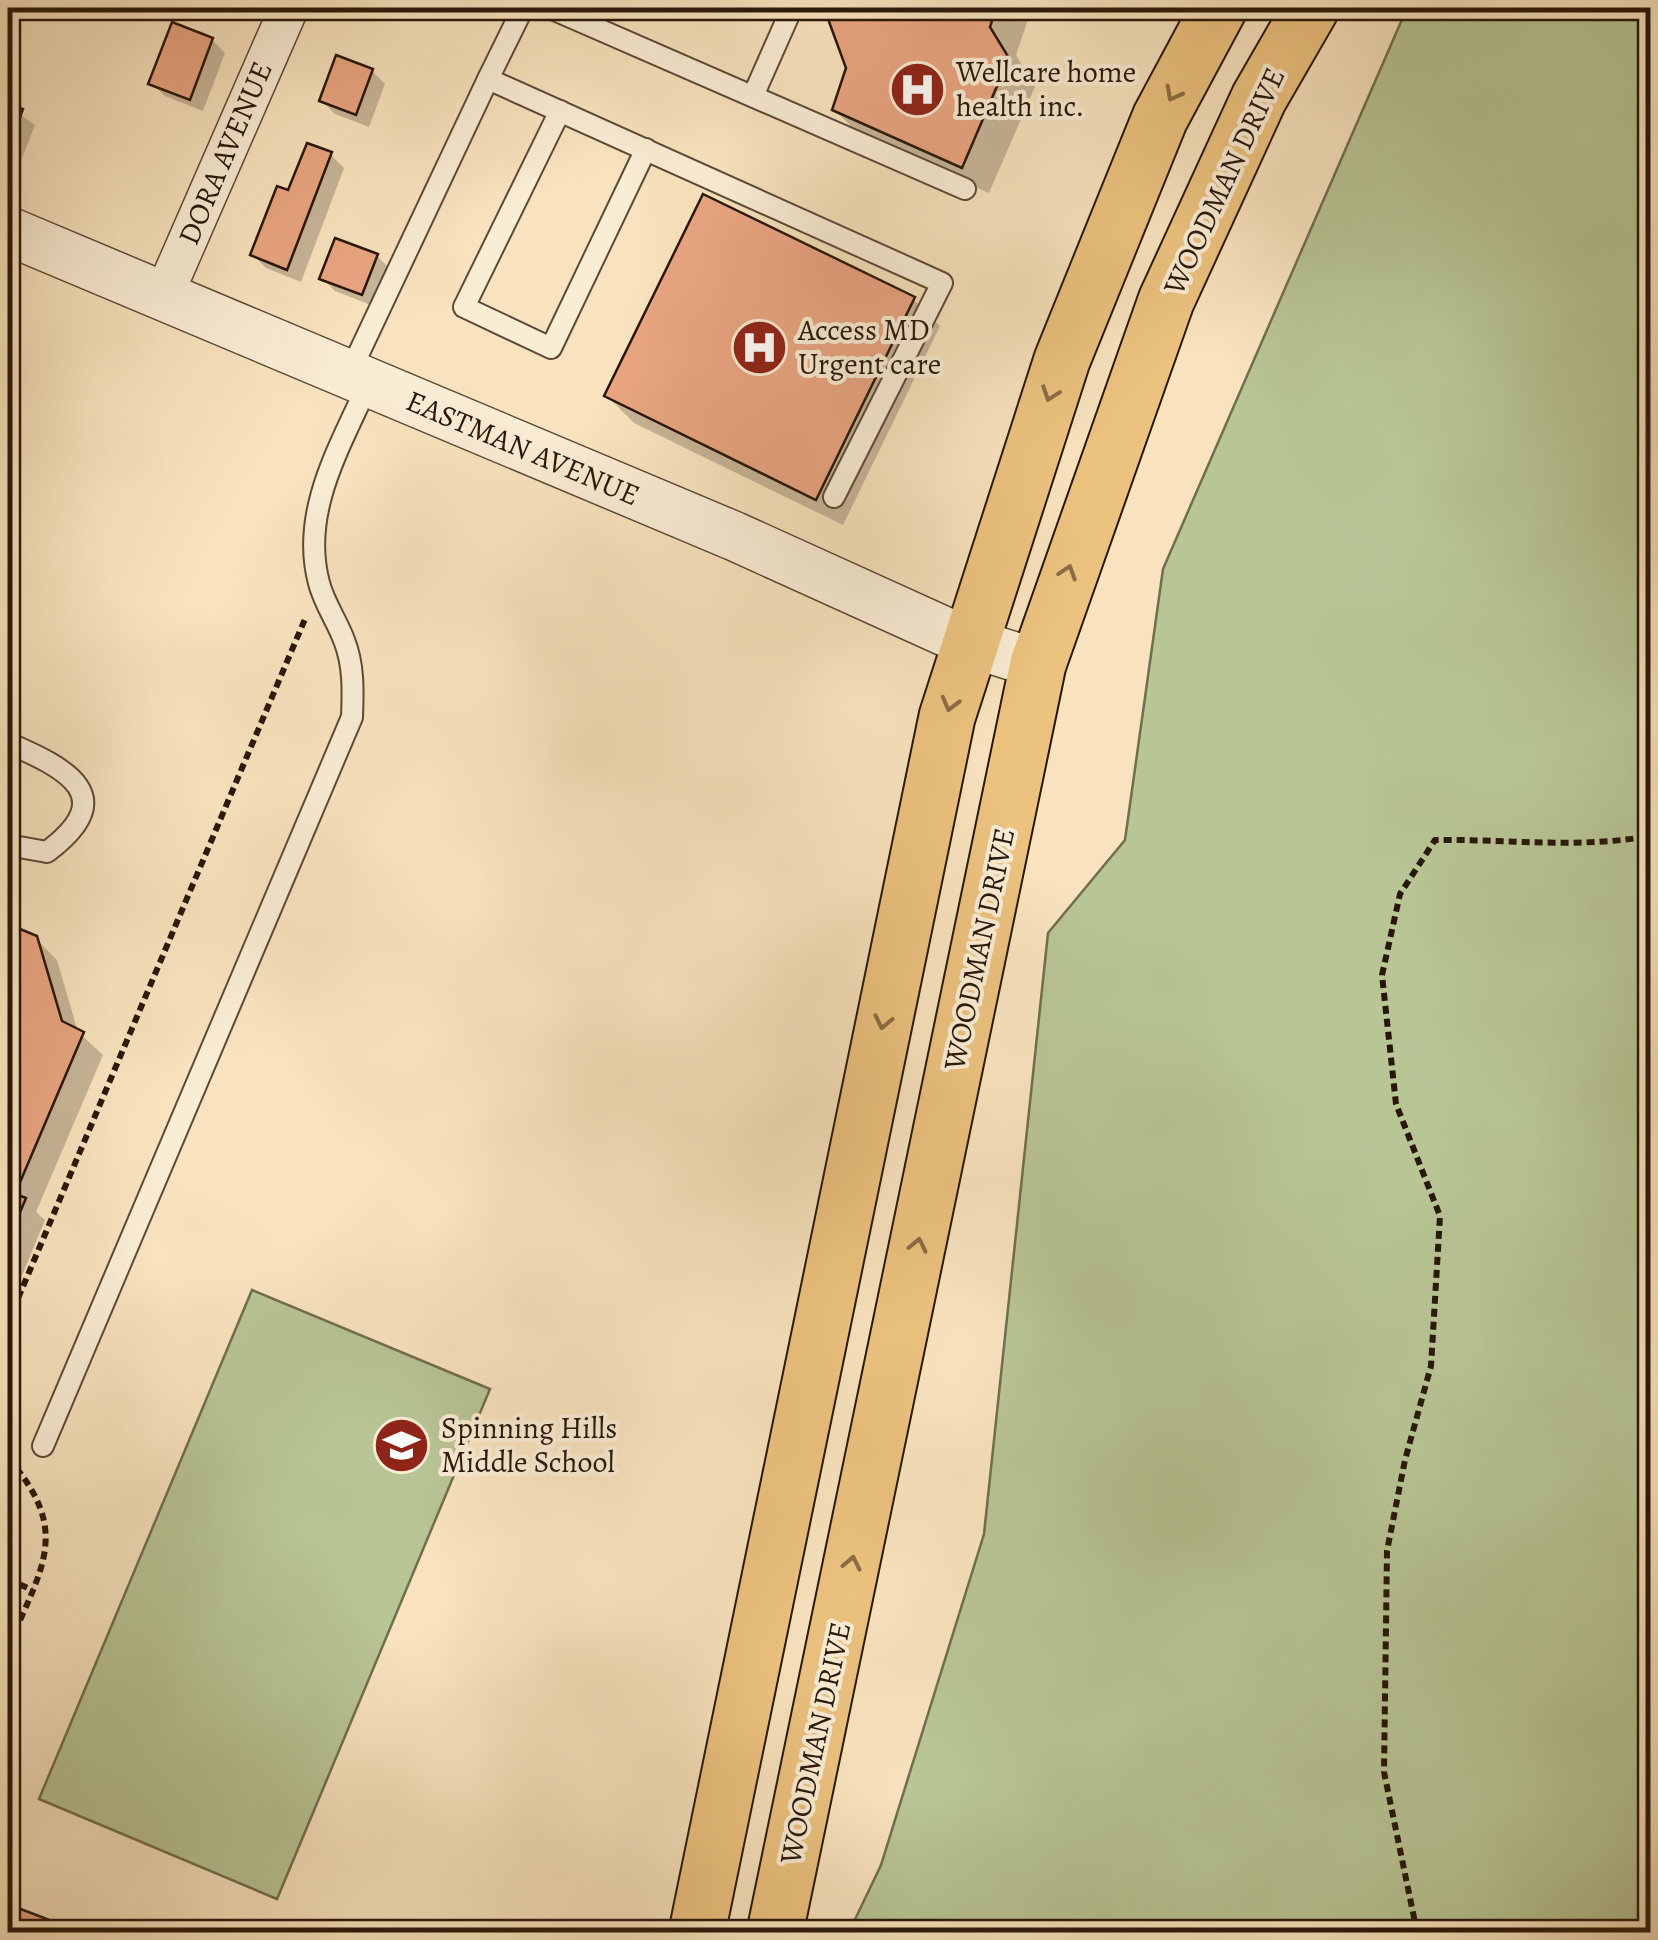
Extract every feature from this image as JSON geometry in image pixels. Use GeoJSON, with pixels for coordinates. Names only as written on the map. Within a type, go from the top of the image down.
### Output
{"type":"FeatureCollection","features":[{"type":"Feature","properties":{"kind":"main road"},"geometry":{"type":"LineString","coordinates":[[697,1932],[916,863],[968,642],[1076,326],[1160,118],[1218,8]]}},
{"type":"Feature","properties":{"kind":"main road","name":"WOODMAN DRIVE"},"geometry":{"type":"LineString","coordinates":[[776,1932],[1038,664],[1166,301],[1259,98],[1310,8]]}},
{"type":"Feature","properties":{"kind":"street","name":"DORA AVENUE"},"geometry":{"type":"LineString","coordinates":[[162,299],[289,8]]}},
{"type":"Feature","properties":{"kind":"street","name":"EASTMAN AVENUE"},"geometry":{"type":"LineString","coordinates":[[8,231],[162,299],[734,536],[968,642],[1038,664]]}},
{"type":"Feature","properties":{"kind":"lane"},"geometry":{"type":"LineString","coordinates":[[43,1446],[352,717],[354,683],[346,645],[319,584],[313,537],[320,494],[358,380],[488,79],[524,8]]}},
{"type":"Feature","properties":{"kind":"lane"},"geometry":{"type":"LineString","coordinates":[[550,8],[966,189]]}},
{"type":"Feature","properties":{"kind":"lane"},"geometry":{"type":"LineString","coordinates":[[753,96],[792,8]]}},
{"type":"Feature","properties":{"kind":"lane"},"geometry":{"type":"LineString","coordinates":[[488,79],[942,283],[834,497]]}},
{"type":"Feature","properties":{"kind":"lane"},"geometry":{"type":"LineString","coordinates":[[560,111],[464,307],[551,348],[646,149]]}},
{"type":"Feature","properties":{"kind":"lane"},"geometry":{"type":"LineString","coordinates":[[8,743],[62,766],[78,784],[82,809],[74,831],[47,852],[8,845]]}},
{"type":"Feature","properties":{"kind":"path"},"geometry":{"type":"LineString","coordinates":[[8,1322],[319,584]]}},
{"type":"Feature","properties":{"kind":"path"},"geometry":{"type":"LineString","coordinates":[[1417,1932],[1384,1772],[1387,1551],[1405,1460],[1431,1366],[1440,1216],[1396,1104],[1382,975],[1400,894],[1435,840],[1498,839],[1574,846],[1650,836]]}},
{"type":"Feature","properties":{"kind":"path"},"geometry":{"type":"LineString","coordinates":[[8,1459],[34,1487],[47,1528],[41,1569],[8,1648]]}},
{"type":"Feature","properties":{"kind":"path"},"geometry":{"type":"LineString","coordinates":[[8,1579],[32,1590]]}},
{"type":"Feature","properties":{"kind":"green space"},"geometry":{"type":"Polygon","coordinates":[[[1407,8],[1650,8],[1650,1932],[849,1932],[881,1865],[984,1534],[1048,933],[1125,840],[1163,569],[1407,8]]]}},
{"type":"Feature","properties":{"kind":"green space"},"geometry":{"type":"Polygon","coordinates":[[[252,1290],[490,1389],[277,1899],[39,1799],[252,1290]]]}},
{"type":"Feature","properties":{"kind":"building","name":"Wellcare home health inc."},"geometry":{"type":"Polygon","coordinates":[[[824,8],[996,8],[990,27],[1009,58],[962,168],[832,110],[846,68],[824,8]]]}},
{"type":"Feature","properties":{"kind":"building"},"geometry":{"type":"Polygon","coordinates":[[[172,22],[213,38],[190,100],[148,84],[172,22]]]}},
{"type":"Feature","properties":{"kind":"building"},"geometry":{"type":"Polygon","coordinates":[[[336,55],[373,69],[356,115],[319,101],[336,55]]]}},
{"type":"Feature","properties":{"kind":"building"},"geometry":{"type":"Polygon","coordinates":[[[8,104],[23,109],[8,150],[8,104]]]}},
{"type":"Feature","properties":{"kind":"building"},"geometry":{"type":"Polygon","coordinates":[[[307,143],[332,152],[287,270],[250,255],[277,186],[288,190],[307,143]]]}},
{"type":"Feature","properties":{"kind":"building","name":"Access MD Urgent care"},"geometry":{"type":"Polygon","coordinates":[[[703,194],[915,297],[816,500],[604,396],[703,194]]]}},
{"type":"Feature","properties":{"kind":"building"},"geometry":{"type":"Polygon","coordinates":[[[335,238],[378,254],[362,295],[319,279],[335,238]]]}},
{"type":"Feature","properties":{"kind":"building"},"geometry":{"type":"Polygon","coordinates":[[[8,924],[37,936],[62,1021],[84,1032],[15,1194],[26,1198],[8,1241],[8,924]]]}},
{"type":"Feature","properties":{"kind":"building"},"geometry":{"type":"Polygon","coordinates":[[[18,1908],[52,1921],[48,1932],[11,1924],[18,1908]]]}},
{"type":"Feature","properties":{"kind":"place","name":"Wellcare home health inc."},"geometry":{"type":"Point","coordinates":[917,89]}},
{"type":"Feature","properties":{"kind":"place","name":"Access MD Urgent care"},"geometry":{"type":"Point","coordinates":[759,347]}},
{"type":"Feature","properties":{"kind":"place","name":"Spinning Hills Middle School"},"geometry":{"type":"Point","coordinates":[402,1445]}}]}
